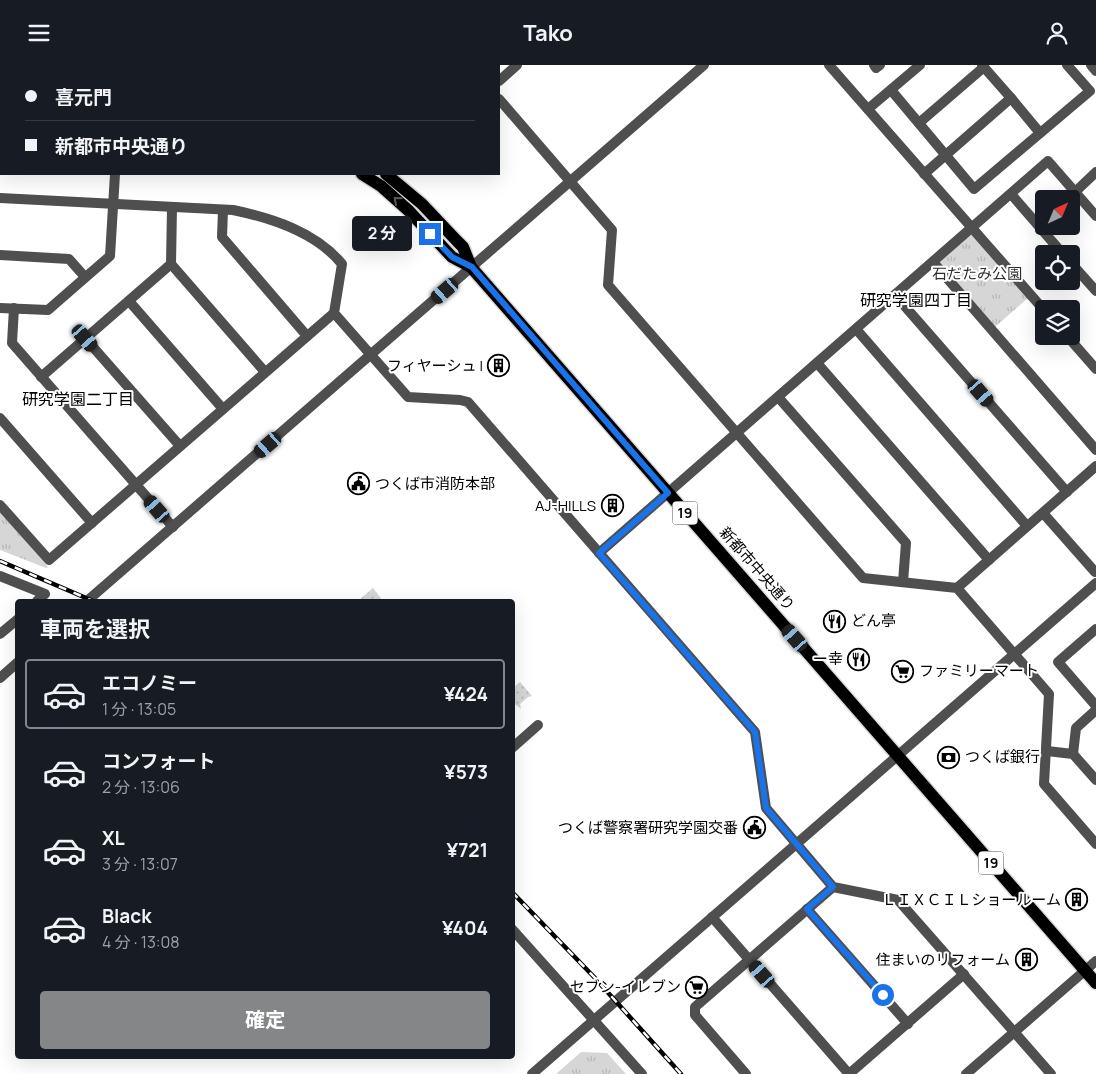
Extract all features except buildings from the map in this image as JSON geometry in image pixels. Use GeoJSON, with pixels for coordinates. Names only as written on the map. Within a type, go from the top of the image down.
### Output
{"type":"FeatureCollection","features":[{"type":"Feature","properties":{"kind":"main road","name":"新都市中央通り"},"geometry":{"type":"LineString","coordinates":[[364,175],[380,186],[409,211],[452,257],[472,267]]}},
{"type":"Feature","properties":{"kind":"main road","name":"新都市中央通り"},"geometry":{"type":"LineString","coordinates":[[387,175],[422,204],[463,247],[472,267],[1096,983]]}},
{"type":"Feature","properties":{"kind":"street"},"geometry":{"type":"LineString","coordinates":[[500,80],[517,65]]}},
{"type":"Feature","properties":{"kind":"street"},"geometry":{"type":"LineString","coordinates":[[89,599],[704,65]]}},
{"type":"Feature","properties":{"kind":"street"},"geometry":{"type":"LineString","coordinates":[[829,65],[1035,300]]}},
{"type":"Feature","properties":{"kind":"street"},"geometry":{"type":"LineString","coordinates":[[874,65],[876,68],[880,65]]}},
{"type":"Feature","properties":{"kind":"street"},"geometry":{"type":"LineString","coordinates":[[868,109],[920,65]]}},
{"type":"Feature","properties":{"kind":"street"},"geometry":{"type":"LineString","coordinates":[[891,90],[974,189],[1090,91],[1068,65]]}},
{"type":"Feature","properties":{"kind":"street"},"geometry":{"type":"LineString","coordinates":[[1091,65],[1096,71]]}},
{"type":"Feature","properties":{"kind":"street"},"geometry":{"type":"LineString","coordinates":[[918,123],[983,66],[1040,133]]}},
{"type":"Feature","properties":{"kind":"street"},"geometry":{"type":"LineString","coordinates":[[924,174],[1011,98]]}},
{"type":"Feature","properties":{"kind":"street"},"geometry":{"type":"LineString","coordinates":[[501,105],[612,230],[608,285],[863,578],[957,588],[1049,694],[1044,784],[1096,843]]}},
{"type":"Feature","properties":{"kind":"street"},"geometry":{"type":"LineString","coordinates":[[599,553],[1048,161],[1073,190]]}},
{"type":"Feature","properties":{"kind":"street"},"geometry":{"type":"LineString","coordinates":[[1077,190],[1096,173]]}},
{"type":"Feature","properties":{"kind":"street"},"geometry":{"type":"LineString","coordinates":[[0,307],[48,310],[110,256],[115,175]]}},
{"type":"Feature","properties":{"kind":"street"},"geometry":{"type":"LineString","coordinates":[[1011,194],[1055,245]]}},
{"type":"Feature","properties":{"kind":"street"},"geometry":{"type":"LineString","coordinates":[[0,198],[223,209],[256,215],[288,226],[307,236],[342,264],[334,313],[49,560],[0,505]]}},
{"type":"Feature","properties":{"kind":"street"},"geometry":{"type":"LineString","coordinates":[[1080,198],[1096,216]]}},
{"type":"Feature","properties":{"kind":"street"},"geometry":{"type":"LineString","coordinates":[[172,207],[171,264],[266,372]]}},
{"type":"Feature","properties":{"kind":"street"},"geometry":{"type":"LineString","coordinates":[[223,209],[222,237],[307,335]]}},
{"type":"Feature","properties":{"kind":"street"},"geometry":{"type":"LineString","coordinates":[[0,255],[70,259],[85,277]]}},
{"type":"Feature","properties":{"kind":"street"},"geometry":{"type":"LineString","coordinates":[[933,262],[1096,450]]}},
{"type":"Feature","properties":{"kind":"street"},"geometry":{"type":"LineString","coordinates":[[41,377],[171,264]]}},
{"type":"Feature","properties":{"kind":"street"},"geometry":{"type":"LineString","coordinates":[[1080,273],[1096,291]]}},
{"type":"Feature","properties":{"kind":"street"},"geometry":{"type":"LineString","coordinates":[[895,295],[1067,492]]}},
{"type":"Feature","properties":{"kind":"street"},"geometry":{"type":"LineString","coordinates":[[129,301],[223,409]]}},
{"type":"Feature","properties":{"kind":"street"},"geometry":{"type":"LineString","coordinates":[[14,308],[12,343],[173,527]]}},
{"type":"Feature","properties":{"kind":"street"},"geometry":{"type":"LineString","coordinates":[[334,313],[408,397],[468,402],[755,732],[766,808],[833,887],[898,900],[1051,1074]]}},
{"type":"Feature","properties":{"kind":"street"},"geometry":{"type":"LineString","coordinates":[[856,329],[1027,526]]}},
{"type":"Feature","properties":{"kind":"street"},"geometry":{"type":"LineString","coordinates":[[85,338],[180,446]]}},
{"type":"Feature","properties":{"kind":"street"},"geometry":{"type":"LineString","coordinates":[[1075,345],[1096,369]]}},
{"type":"Feature","properties":{"kind":"street"},"geometry":{"type":"LineString","coordinates":[[817,363],[989,560]]}},
{"type":"Feature","properties":{"kind":"street"},"geometry":{"type":"LineString","coordinates":[[778,397],[906,543],[902,582]]}},
{"type":"Feature","properties":{"kind":"street"},"geometry":{"type":"LineString","coordinates":[[0,418],[92,523]]}},
{"type":"Feature","properties":{"kind":"street"},"geometry":{"type":"LineString","coordinates":[[957,588],[1096,466]]}},
{"type":"Feature","properties":{"kind":"street"},"geometry":{"type":"LineString","coordinates":[[1043,513],[1096,572]]}},
{"type":"Feature","properties":{"kind":"street"},"geometry":{"type":"LineString","coordinates":[[1,578],[45,594],[39,599]]}},
{"type":"Feature","properties":{"kind":"street"},"geometry":{"type":"LineString","coordinates":[[532,1074],[1096,583]]}},
{"type":"Feature","properties":{"kind":"street"},"geometry":{"type":"LineString","coordinates":[[0,634],[15,622]]}},
{"type":"Feature","properties":{"kind":"street"},"geometry":{"type":"LineString","coordinates":[[1095,630],[1058,662],[1096,706]]}},
{"type":"Feature","properties":{"kind":"street"},"geometry":{"type":"LineString","coordinates":[[0,678],[15,665]]}},
{"type":"Feature","properties":{"kind":"street"},"geometry":{"type":"LineString","coordinates":[[1074,754],[1076,728],[1096,710]]}},
{"type":"Feature","properties":{"kind":"street"},"geometry":{"type":"LineString","coordinates":[[515,745],[538,725]]}},
{"type":"Feature","properties":{"kind":"street"},"geometry":{"type":"LineString","coordinates":[[1047,751],[1074,754],[1096,780]]}},
{"type":"Feature","properties":{"kind":"street"},"geometry":{"type":"LineString","coordinates":[[746,1074],[695,1015],[695,1007],[833,887]]}},
{"type":"Feature","properties":{"kind":"street"},"geometry":{"type":"LineString","coordinates":[[807,909],[908,1023]]}},
{"type":"Feature","properties":{"kind":"street"},"geometry":{"type":"LineString","coordinates":[[712,917],[849,1074],[964,975]]}},
{"type":"Feature","properties":{"kind":"street"},"geometry":{"type":"LineString","coordinates":[[515,932],[642,1074]]}},
{"type":"Feature","properties":{"kind":"street"},"geometry":{"type":"LineString","coordinates":[[966,1074],[1096,961]]}},
{"type":"Feature","properties":{"kind":"green space","name":"石だたみ公園"},"geometry":{"type":"Polygon","coordinates":[[[969,234],[972,235],[1028,298],[995,327],[940,265],[940,260],[969,234]]]}},
{"type":"Feature","properties":{"kind":"green space"},"geometry":{"type":"Polygon","coordinates":[[[0,510],[48,567],[46,568],[0,550],[0,510]]]}},
{"type":"Feature","properties":{"kind":"green space"},"geometry":{"type":"Polygon","coordinates":[[[373,588],[381,599],[360,599],[373,588]]]}},
{"type":"Feature","properties":{"kind":"green space"},"geometry":{"type":"Polygon","coordinates":[[[520,682],[532,696],[520,704],[521,709],[515,704],[515,686],[520,682]]]}},
{"type":"Feature","properties":{"kind":"green space"},"geometry":{"type":"Polygon","coordinates":[[[581,1052],[607,1053],[626,1074],[556,1074],[581,1052]]]}},
{"type":"Feature","properties":{"kind":"railway"},"geometry":{"type":"LineString","coordinates":[[0,561],[88,599]]}},
{"type":"Feature","properties":{"kind":"railway"},"geometry":{"type":"LineString","coordinates":[[515,895],[594,977],[681,1074]]}},
{"type":"Feature","properties":{"kind":"place","name":"フィヤーシュ I"},"geometry":{"type":"Point","coordinates":[499,366]}},
{"type":"Feature","properties":{"kind":"place","name":"つくば市消防本部"},"geometry":{"type":"Point","coordinates":[359,484]}},
{"type":"Feature","properties":{"kind":"place","name":"AJ-HILLS"},"geometry":{"type":"Point","coordinates":[612,506]}},
{"type":"Feature","properties":{"kind":"place","name":"どん亭"},"geometry":{"type":"Point","coordinates":[835,621]}},
{"type":"Feature","properties":{"kind":"place","name":"ー幸"},"geometry":{"type":"Point","coordinates":[859,659]}},
{"type":"Feature","properties":{"kind":"place","name":"ファミリーマート"},"geometry":{"type":"Point","coordinates":[903,671]}},
{"type":"Feature","properties":{"kind":"place","name":"つくば銀行"},"geometry":{"type":"Point","coordinates":[949,757]}},
{"type":"Feature","properties":{"kind":"place","name":"つくば警察署研究学園交番"},"geometry":{"type":"Point","coordinates":[754,828]}},
{"type":"Feature","properties":{"kind":"place","name":"ＬＩＸＣＩＬショールーム"},"geometry":{"type":"Point","coordinates":[1077,900]}},
{"type":"Feature","properties":{"kind":"place","name":"住まいのリフォーム"},"geometry":{"type":"Point","coordinates":[1026,960]}},
{"type":"Feature","properties":{"kind":"place","name":"セブン-イレブン"},"geometry":{"type":"Point","coordinates":[697,987]}},
{"type":"Feature","properties":{"kind":"district","name":"研究学園四丁目"},"geometry":{"type":"Point","coordinates":[916,300]}},
{"type":"Feature","properties":{"kind":"district","name":"研究学園二丁目"},"geometry":{"type":"Point","coordinates":[78,399]}},
{"type":"Feature","properties":{"kind":"route"},"geometry":{"type":"LineString","coordinates":[[430,234],[452,257],[472,267],[668,493],[599,553],[755,732],[766,808],[833,887],[807,909],[883,995]]}}]}
